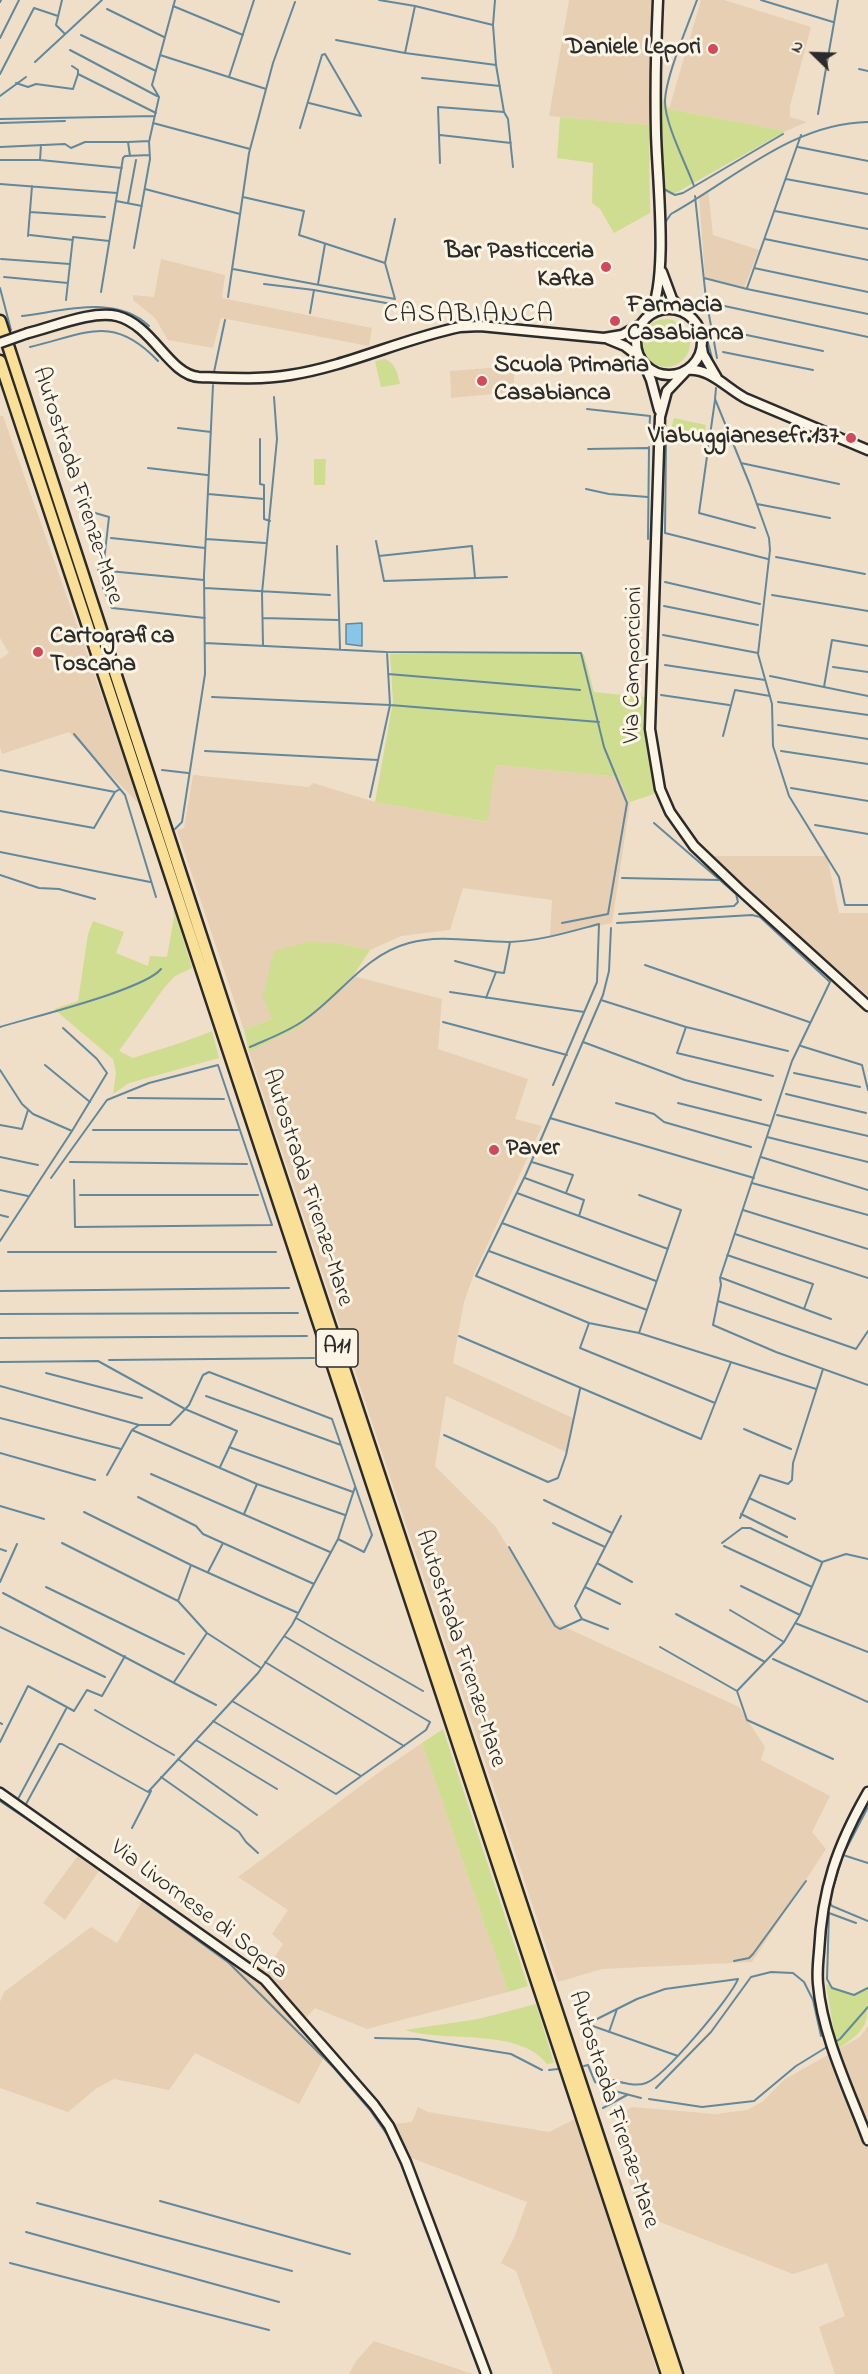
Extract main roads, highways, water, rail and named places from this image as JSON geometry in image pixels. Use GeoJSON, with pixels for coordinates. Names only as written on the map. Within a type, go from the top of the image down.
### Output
{"type":"FeatureCollection","features":[{"type":"Feature","properties":{"kind":"highway","name":"Autostrada Firenze-Mare"},"geometry":{"type":"LineString","coordinates":[[0,321],[239,1052],[677,2374]]}},
{"type":"Feature","properties":{"kind":"highway","name":"Autostrada Firenze-Mare"},"geometry":{"type":"LineString","coordinates":[[0,361],[667,2374]]}},
{"type":"Feature","properties":{"kind":"main road"},"geometry":{"type":"LineString","coordinates":[[0,343],[88,317],[116,316],[153,339],[173,363],[188,374],[200,377],[259,378],[287,376],[320,369],[429,335],[467,327],[604,338],[622,335],[642,324],[650,315],[656,299],[660,266],[655,80],[658,0]]}},
{"type":"Feature","properties":{"kind":"main road"},"geometry":{"type":"LineString","coordinates":[[660,266],[669,294],[683,312],[694,319],[699,328],[703,354],[719,381]]}},
{"type":"Feature","properties":{"kind":"main road"},"geometry":{"type":"LineString","coordinates":[[650,315],[666,309],[683,312]]}},
{"type":"Feature","properties":{"kind":"main road"},"geometry":{"type":"LineString","coordinates":[[642,324],[636,340],[654,387],[660,417]]}},
{"type":"Feature","properties":{"kind":"main road"},"geometry":{"type":"LineString","coordinates":[[604,338],[625,346],[652,371],[662,375],[704,371],[747,399],[868,450]]}},
{"type":"Feature","properties":{"kind":"main road"},"geometry":{"type":"LineString","coordinates":[[660,417],[667,391],[695,363],[702,348]]}},
{"type":"Feature","properties":{"kind":"main road","name":"Via Camporcioni"},"geometry":{"type":"LineString","coordinates":[[660,417],[650,729],[660,789],[669,812],[694,846],[739,890],[868,1006]]}},
{"type":"Feature","properties":{"kind":"main road"},"geometry":{"type":"LineString","coordinates":[[868,1792],[838,1848],[828,1884],[820,1923],[818,1983],[832,2044],[868,2140]]}},
{"type":"Feature","properties":{"kind":"main road","name":"Via Livornese di Sopra"},"geometry":{"type":"LineString","coordinates":[[0,1793],[265,1980],[374,2105],[389,2126],[406,2162],[486,2374]]}},
{"type":"Feature","properties":{"kind":"water"},"geometry":{"type":"Polygon","coordinates":[[[362,623],[362,646],[346,644],[346,624],[362,623]]]}},
{"type":"Feature","properties":{"kind":"waterway"},"geometry":{"type":"LineString","coordinates":[[0,38],[19,0]]}},
{"type":"Feature","properties":{"kind":"waterway"},"geometry":{"type":"LineString","coordinates":[[62,0],[56,25],[65,34]]}},
{"type":"Feature","properties":{"kind":"waterway"},"geometry":{"type":"LineString","coordinates":[[35,62],[102,0]]}},
{"type":"Feature","properties":{"kind":"waterway"},"geometry":{"type":"LineString","coordinates":[[134,248],[150,159],[149,142],[159,97],[152,85],[175,0]]}},
{"type":"Feature","properties":{"kind":"waterway"},"geometry":{"type":"LineString","coordinates":[[229,77],[254,0]]}},
{"type":"Feature","properties":{"kind":"waterway"},"geometry":{"type":"LineString","coordinates":[[379,0],[415,6],[493,25]]}},
{"type":"Feature","properties":{"kind":"waterway"},"geometry":{"type":"LineString","coordinates":[[495,0],[493,25],[496,65],[504,112],[508,119],[513,167]]}},
{"type":"Feature","properties":{"kind":"waterway"},"geometry":{"type":"LineString","coordinates":[[694,186],[672,132],[665,102],[673,66],[697,0]]}},
{"type":"Feature","properties":{"kind":"waterway"},"geometry":{"type":"LineString","coordinates":[[761,0],[833,22]]}},
{"type":"Feature","properties":{"kind":"waterway"},"geometry":{"type":"LineString","coordinates":[[818,114],[838,0]]}},
{"type":"Feature","properties":{"kind":"waterway"},"geometry":{"type":"LineString","coordinates":[[228,297],[249,153],[273,63],[295,2]]}},
{"type":"Feature","properties":{"kind":"waterway"},"geometry":{"type":"LineString","coordinates":[[173,6],[243,35]]}},
{"type":"Feature","properties":{"kind":"waterway"},"geometry":{"type":"LineString","coordinates":[[405,53],[415,6]]}},
{"type":"Feature","properties":{"kind":"waterway"},"geometry":{"type":"LineString","coordinates":[[0,74],[34,8],[58,16]]}},
{"type":"Feature","properties":{"kind":"waterway"},"geometry":{"type":"LineString","coordinates":[[107,9],[164,37]]}},
{"type":"Feature","properties":{"kind":"waterway"},"geometry":{"type":"LineString","coordinates":[[81,35],[156,71]]}},
{"type":"Feature","properties":{"kind":"waterway"},"geometry":{"type":"LineString","coordinates":[[336,40],[405,53],[496,65]]}},
{"type":"Feature","properties":{"kind":"waterway"},"geometry":{"type":"LineString","coordinates":[[70,50],[157,96]]}},
{"type":"Feature","properties":{"kind":"waterway"},"geometry":{"type":"LineString","coordinates":[[300,128],[322,55],[325,54],[361,116]]}},
{"type":"Feature","properties":{"kind":"waterway"},"geometry":{"type":"LineString","coordinates":[[160,55],[266,89]]}},
{"type":"Feature","properties":{"kind":"waterway"},"geometry":{"type":"LineString","coordinates":[[16,83],[28,87],[36,84],[73,89],[78,70],[72,66]]}},
{"type":"Feature","properties":{"kind":"waterway"},"geometry":{"type":"LineString","coordinates":[[859,69],[868,71]]}},
{"type":"Feature","properties":{"kind":"waterway"},"geometry":{"type":"LineString","coordinates":[[78,74],[156,113]]}},
{"type":"Feature","properties":{"kind":"waterway"},"geometry":{"type":"LineString","coordinates":[[0,96],[26,77]]}},
{"type":"Feature","properties":{"kind":"waterway"},"geometry":{"type":"LineString","coordinates":[[422,78],[500,86]]}},
{"type":"Feature","properties":{"kind":"waterway"},"geometry":{"type":"LineString","coordinates":[[309,103],[361,116]]}},
{"type":"Feature","properties":{"kind":"waterway"},"geometry":{"type":"LineString","coordinates":[[440,163],[438,107],[504,112]]}},
{"type":"Feature","properties":{"kind":"waterway"},"geometry":{"type":"LineString","coordinates":[[0,119],[155,116]]}},
{"type":"Feature","properties":{"kind":"waterway"},"geometry":{"type":"LineString","coordinates":[[0,123],[65,121]]}},
{"type":"Feature","properties":{"kind":"waterway"},"geometry":{"type":"LineString","coordinates":[[664,224],[671,214],[789,142],[841,125],[868,122]]}},
{"type":"Feature","properties":{"kind":"waterway"},"geometry":{"type":"LineString","coordinates":[[153,123],[250,149]]}},
{"type":"Feature","properties":{"kind":"waterway"},"geometry":{"type":"LineString","coordinates":[[662,188],[675,195],[683,193],[783,134]]}},
{"type":"Feature","properties":{"kind":"waterway"},"geometry":{"type":"LineString","coordinates":[[440,135],[511,143]]}},
{"type":"Feature","properties":{"kind":"waterway"},"geometry":{"type":"LineString","coordinates":[[747,288],[801,135]]}},
{"type":"Feature","properties":{"kind":"waterway"},"geometry":{"type":"LineString","coordinates":[[130,156],[128,142],[149,141]]}},
{"type":"Feature","properties":{"kind":"waterway"},"geometry":{"type":"LineString","coordinates":[[0,147],[65,144],[71,148],[85,142],[128,142]]}},
{"type":"Feature","properties":{"kind":"waterway"},"geometry":{"type":"LineString","coordinates":[[40,160],[41,145]]}},
{"type":"Feature","properties":{"kind":"waterway"},"geometry":{"type":"LineString","coordinates":[[798,147],[868,161]]}},
{"type":"Feature","properties":{"kind":"waterway"},"geometry":{"type":"LineString","coordinates":[[101,292],[123,158],[150,155]]}},
{"type":"Feature","properties":{"kind":"waterway"},"geometry":{"type":"LineString","coordinates":[[0,160],[40,160],[122,168]]}},
{"type":"Feature","properties":{"kind":"waterway"},"geometry":{"type":"LineString","coordinates":[[128,203],[136,160]]}},
{"type":"Feature","properties":{"kind":"waterway"},"geometry":{"type":"LineString","coordinates":[[786,179],[867,194]]}},
{"type":"Feature","properties":{"kind":"waterway"},"geometry":{"type":"LineString","coordinates":[[0,184],[117,193]]}},
{"type":"Feature","properties":{"kind":"waterway"},"geometry":{"type":"LineString","coordinates":[[28,236],[32,186]]}},
{"type":"Feature","properties":{"kind":"waterway"},"geometry":{"type":"LineString","coordinates":[[145,189],[240,214]]}},
{"type":"Feature","properties":{"kind":"waterway"},"geometry":{"type":"LineString","coordinates":[[695,196],[706,299],[717,358]]}},
{"type":"Feature","properties":{"kind":"waterway"},"geometry":{"type":"LineString","coordinates":[[243,197],[304,211],[299,235],[385,263]]}},
{"type":"Feature","properties":{"kind":"waterway"},"geometry":{"type":"LineString","coordinates":[[116,201],[142,206]]}},
{"type":"Feature","properties":{"kind":"waterway"},"geometry":{"type":"LineString","coordinates":[[775,211],[868,229]]}},
{"type":"Feature","properties":{"kind":"waterway"},"geometry":{"type":"LineString","coordinates":[[30,212],[105,217]]}},
{"type":"Feature","properties":{"kind":"waterway"},"geometry":{"type":"LineString","coordinates":[[233,269],[395,299],[385,263],[395,219]]}},
{"type":"Feature","properties":{"kind":"waterway"},"geometry":{"type":"LineString","coordinates":[[30,235],[73,240]]}},
{"type":"Feature","properties":{"kind":"waterway"},"geometry":{"type":"LineString","coordinates":[[66,300],[73,237],[109,241]]}},
{"type":"Feature","properties":{"kind":"waterway"},"geometry":{"type":"LineString","coordinates":[[765,239],[868,260]]}},
{"type":"Feature","properties":{"kind":"waterway"},"geometry":{"type":"LineString","coordinates":[[318,284],[325,244]]}},
{"type":"Feature","properties":{"kind":"waterway"},"geometry":{"type":"LineString","coordinates":[[1,259],[70,264]]}},
{"type":"Feature","properties":{"kind":"waterway"},"geometry":{"type":"LineString","coordinates":[[754,268],[868,292]]}},
{"type":"Feature","properties":{"kind":"waterway"},"geometry":{"type":"LineString","coordinates":[[4,277],[68,283]]}},
{"type":"Feature","properties":{"kind":"waterway"},"geometry":{"type":"LineString","coordinates":[[704,278],[868,314]]}},
{"type":"Feature","properties":{"kind":"waterway"},"geometry":{"type":"LineString","coordinates":[[264,284],[314,290],[408,307]]}},
{"type":"Feature","properties":{"kind":"waterway"},"geometry":{"type":"LineString","coordinates":[[0,288],[11,330]]}},
{"type":"Feature","properties":{"kind":"waterway"},"geometry":{"type":"LineString","coordinates":[[310,313],[314,290]]}},
{"type":"Feature","properties":{"kind":"waterway"},"geometry":{"type":"LineString","coordinates":[[680,302],[702,327],[712,358]]}},
{"type":"Feature","properties":{"kind":"waterway"},"geometry":{"type":"LineString","coordinates":[[706,302],[868,337]]}},
{"type":"Feature","properties":{"kind":"waterway"},"geometry":{"type":"LineString","coordinates":[[22,316],[105,307],[136,316],[149,326]]}},
{"type":"Feature","properties":{"kind":"waterway"},"geometry":{"type":"LineString","coordinates":[[214,372],[225,320]]}},
{"type":"Feature","properties":{"kind":"waterway"},"geometry":{"type":"LineString","coordinates":[[718,329],[823,351]]}},
{"type":"Feature","properties":{"kind":"waterway"},"geometry":{"type":"LineString","coordinates":[[30,347],[83,333],[112,332],[127,337],[142,346],[158,361]]}},
{"type":"Feature","properties":{"kind":"waterway"},"geometry":{"type":"LineString","coordinates":[[723,352],[813,370]]}},
{"type":"Feature","properties":{"kind":"waterway"},"geometry":{"type":"LineString","coordinates":[[175,829],[182,822],[205,674],[204,575],[213,385]]}},
{"type":"Feature","properties":{"kind":"waterway"},"geometry":{"type":"LineString","coordinates":[[716,388],[715,399],[769,538],[770,550],[758,654],[772,704],[773,746],[789,796],[839,877],[845,905],[868,905]]}},
{"type":"Feature","properties":{"kind":"waterway"},"geometry":{"type":"LineString","coordinates":[[263,645],[262,593],[277,439],[274,397]]}},
{"type":"Feature","properties":{"kind":"waterway"},"geometry":{"type":"LineString","coordinates":[[715,400],[699,513],[755,528]]}},
{"type":"Feature","properties":{"kind":"waterway"},"geometry":{"type":"LineString","coordinates":[[587,409],[650,416],[649,437]]}},
{"type":"Feature","properties":{"kind":"waterway"},"geometry":{"type":"LineString","coordinates":[[178,428],[211,432]]}},
{"type":"Feature","properties":{"kind":"waterway"},"geometry":{"type":"LineString","coordinates":[[260,439],[260,484],[264,485],[264,519],[270,521]]}},
{"type":"Feature","properties":{"kind":"waterway"},"geometry":{"type":"LineString","coordinates":[[666,441],[665,533],[768,559]]}},
{"type":"Feature","properties":{"kind":"waterway"},"geometry":{"type":"LineString","coordinates":[[648,539],[649,447]]}},
{"type":"Feature","properties":{"kind":"waterway"},"geometry":{"type":"LineString","coordinates":[[588,449],[648,448]]}},
{"type":"Feature","properties":{"kind":"waterway"},"geometry":{"type":"LineString","coordinates":[[741,463],[839,484]]}},
{"type":"Feature","properties":{"kind":"waterway"},"geometry":{"type":"LineString","coordinates":[[148,468],[207,475]]}},
{"type":"Feature","properties":{"kind":"waterway"},"geometry":{"type":"LineString","coordinates":[[586,489],[609,494],[648,497]]}},
{"type":"Feature","properties":{"kind":"waterway"},"geometry":{"type":"LineString","coordinates":[[208,494],[264,499]]}},
{"type":"Feature","properties":{"kind":"waterway"},"geometry":{"type":"LineString","coordinates":[[757,504],[830,518]]}},
{"type":"Feature","properties":{"kind":"waterway"},"geometry":{"type":"LineString","coordinates":[[78,508],[109,517],[103,588],[112,608],[205,618]]}},
{"type":"Feature","properties":{"kind":"waterway"},"geometry":{"type":"LineString","coordinates":[[111,538],[205,548]]}},
{"type":"Feature","properties":{"kind":"waterway"},"geometry":{"type":"LineString","coordinates":[[206,539],[265,543]]}},
{"type":"Feature","properties":{"kind":"waterway"},"geometry":{"type":"LineString","coordinates":[[376,541],[384,581],[507,577]]}},
{"type":"Feature","properties":{"kind":"waterway"},"geometry":{"type":"LineString","coordinates":[[337,546],[340,649]]}},
{"type":"Feature","properties":{"kind":"waterway"},"geometry":{"type":"LineString","coordinates":[[379,556],[472,546],[475,578]]}},
{"type":"Feature","properties":{"kind":"waterway"},"geometry":{"type":"LineString","coordinates":[[776,557],[865,574]]}},
{"type":"Feature","properties":{"kind":"waterway"},"geometry":{"type":"LineString","coordinates":[[98,570],[204,580]]}},
{"type":"Feature","properties":{"kind":"waterway"},"geometry":{"type":"LineString","coordinates":[[665,582],[760,604]]}},
{"type":"Feature","properties":{"kind":"waterway"},"geometry":{"type":"LineString","coordinates":[[205,588],[330,595]]}},
{"type":"Feature","properties":{"kind":"waterway"},"geometry":{"type":"LineString","coordinates":[[772,595],[868,611]]}},
{"type":"Feature","properties":{"kind":"waterway"},"geometry":{"type":"LineString","coordinates":[[664,606],[758,625]]}},
{"type":"Feature","properties":{"kind":"waterway"},"geometry":{"type":"LineString","coordinates":[[263,618],[338,620]]}},
{"type":"Feature","properties":{"kind":"waterway"},"geometry":{"type":"LineString","coordinates":[[663,635],[758,653]]}},
{"type":"Feature","properties":{"kind":"waterway"},"geometry":{"type":"LineString","coordinates":[[824,687],[832,640],[868,646]]}},
{"type":"Feature","properties":{"kind":"waterway"},"geometry":{"type":"LineString","coordinates":[[205,643],[386,652],[581,653],[604,747],[627,803],[608,914],[562,923]]}},
{"type":"Feature","properties":{"kind":"waterway"},"geometry":{"type":"LineString","coordinates":[[370,797],[390,705],[387,652]]}},
{"type":"Feature","properties":{"kind":"waterway"},"geometry":{"type":"LineString","coordinates":[[665,665],[765,680]]}},
{"type":"Feature","properties":{"kind":"waterway"},"geometry":{"type":"LineString","coordinates":[[833,667],[868,672]]}},
{"type":"Feature","properties":{"kind":"waterway"},"geometry":{"type":"LineString","coordinates":[[388,674],[580,690]]}},
{"type":"Feature","properties":{"kind":"waterway"},"geometry":{"type":"LineString","coordinates":[[770,676],[868,696]]}},
{"type":"Feature","properties":{"kind":"waterway"},"geometry":{"type":"LineString","coordinates":[[723,736],[735,690],[770,696]]}},
{"type":"Feature","properties":{"kind":"waterway"},"geometry":{"type":"LineString","coordinates":[[661,695],[729,705]]}},
{"type":"Feature","properties":{"kind":"waterway"},"geometry":{"type":"LineString","coordinates":[[212,697],[390,705],[599,722]]}},
{"type":"Feature","properties":{"kind":"waterway"},"geometry":{"type":"LineString","coordinates":[[778,702],[868,715]]}},
{"type":"Feature","properties":{"kind":"waterway"},"geometry":{"type":"LineString","coordinates":[[778,725],[868,739]]}},
{"type":"Feature","properties":{"kind":"waterway"},"geometry":{"type":"LineString","coordinates":[[74,734],[125,795],[156,897]]}},
{"type":"Feature","properties":{"kind":"waterway"},"geometry":{"type":"LineString","coordinates":[[205,751],[378,760]]}},
{"type":"Feature","properties":{"kind":"waterway"},"geometry":{"type":"LineString","coordinates":[[781,751],[868,764]]}},
{"type":"Feature","properties":{"kind":"waterway"},"geometry":{"type":"LineString","coordinates":[[0,770],[115,792]]}},
{"type":"Feature","properties":{"kind":"waterway"},"geometry":{"type":"LineString","coordinates":[[162,770],[188,773]]}},
{"type":"Feature","properties":{"kind":"waterway"},"geometry":{"type":"LineString","coordinates":[[791,788],[868,801]]}},
{"type":"Feature","properties":{"kind":"waterway"},"geometry":{"type":"LineString","coordinates":[[0,811],[94,828],[115,792],[120,789]]}},
{"type":"Feature","properties":{"kind":"waterway"},"geometry":{"type":"LineString","coordinates":[[619,914],[734,906],[738,902],[736,894],[654,823]]}},
{"type":"Feature","properties":{"kind":"waterway"},"geometry":{"type":"LineString","coordinates":[[815,825],[868,834]]}},
{"type":"Feature","properties":{"kind":"waterway"},"geometry":{"type":"LineString","coordinates":[[0,852],[150,882]]}},
{"type":"Feature","properties":{"kind":"waterway"},"geometry":{"type":"LineString","coordinates":[[0,875],[39,888],[59,889],[95,899]]}},
{"type":"Feature","properties":{"kind":"waterway"},"geometry":{"type":"LineString","coordinates":[[622,878],[719,880]]}},
{"type":"Feature","properties":{"kind":"waterway"},"geometry":{"type":"LineString","coordinates":[[617,923],[752,915],[760,917],[830,982],[792,1061],[720,1278],[721,1285],[713,1325],[776,1352],[868,1385]]}},
{"type":"Feature","properties":{"kind":"waterway"},"geometry":{"type":"LineString","coordinates":[[250,1047],[303,1021],[365,966],[393,949],[409,943],[433,939],[497,942],[532,940],[599,924],[597,982],[553,1085]]}},
{"type":"Feature","properties":{"kind":"waterway"},"geometry":{"type":"LineString","coordinates":[[611,928],[609,971],[603,995],[526,1174],[476,1276],[589,1323],[639,1333],[816,1389]]}},
{"type":"Feature","properties":{"kind":"waterway"},"geometry":{"type":"LineString","coordinates":[[486,998],[496,972],[504,973],[510,942]]}},
{"type":"Feature","properties":{"kind":"waterway"},"geometry":{"type":"LineString","coordinates":[[455,961],[496,972]]}},
{"type":"Feature","properties":{"kind":"waterway"},"geometry":{"type":"LineString","coordinates":[[645,965],[809,1022]]}},
{"type":"Feature","properties":{"kind":"waterway"},"geometry":{"type":"LineString","coordinates":[[0,1027],[111,994],[133,986],[161,969]]}},
{"type":"Feature","properties":{"kind":"waterway"},"geometry":{"type":"LineString","coordinates":[[450,992],[584,1012]]}},
{"type":"Feature","properties":{"kind":"waterway"},"geometry":{"type":"LineString","coordinates":[[601,1000],[686,1027],[788,1051]]}},
{"type":"Feature","properties":{"kind":"waterway"},"geometry":{"type":"LineString","coordinates":[[443,1022],[567,1055]]}},
{"type":"Feature","properties":{"kind":"waterway"},"geometry":{"type":"LineString","coordinates":[[686,1027],[677,1053],[773,1076]]}},
{"type":"Feature","properties":{"kind":"waterway"},"geometry":{"type":"LineString","coordinates":[[0,1241],[107,1073],[97,1059],[63,1028]]}},
{"type":"Feature","properties":{"kind":"waterway"},"geometry":{"type":"LineString","coordinates":[[583,1042],[685,1080],[761,1100]]}},
{"type":"Feature","properties":{"kind":"waterway"},"geometry":{"type":"LineString","coordinates":[[801,1046],[862,1065],[868,1090]]}},
{"type":"Feature","properties":{"kind":"waterway"},"geometry":{"type":"LineString","coordinates":[[45,1065],[90,1102]]}},
{"type":"Feature","properties":{"kind":"waterway"},"geometry":{"type":"LineString","coordinates":[[51,1178],[107,1100],[149,1083],[218,1065],[272,1225],[75,1227],[74,1180]]}},
{"type":"Feature","properties":{"kind":"waterway"},"geometry":{"type":"LineString","coordinates":[[0,1070],[22,1104],[33,1114],[72,1131]]}},
{"type":"Feature","properties":{"kind":"waterway"},"geometry":{"type":"LineString","coordinates":[[794,1073],[860,1087]]}},
{"type":"Feature","properties":{"kind":"waterway"},"geometry":{"type":"LineString","coordinates":[[786,1094],[866,1113]]}},
{"type":"Feature","properties":{"kind":"waterway"},"geometry":{"type":"LineString","coordinates":[[128,1098],[224,1099]]}},
{"type":"Feature","properties":{"kind":"waterway"},"geometry":{"type":"LineString","coordinates":[[616,1103],[654,1114],[664,1122],[751,1147]]}},
{"type":"Feature","properties":{"kind":"waterway"},"geometry":{"type":"LineString","coordinates":[[678,1103],[770,1126]]}},
{"type":"Feature","properties":{"kind":"waterway"},"geometry":{"type":"LineString","coordinates":[[0,1125],[22,1129],[28,1110]]}},
{"type":"Feature","properties":{"kind":"waterway"},"geometry":{"type":"LineString","coordinates":[[777,1115],[868,1136]]}},
{"type":"Feature","properties":{"kind":"waterway"},"geometry":{"type":"LineString","coordinates":[[550,1118],[754,1178]]}},
{"type":"Feature","properties":{"kind":"waterway"},"geometry":{"type":"LineString","coordinates":[[93,1130],[238,1130]]}},
{"type":"Feature","properties":{"kind":"waterway"},"geometry":{"type":"LineString","coordinates":[[767,1137],[868,1162]]}},
{"type":"Feature","properties":{"kind":"waterway"},"geometry":{"type":"LineString","coordinates":[[0,1157],[38,1165]]}},
{"type":"Feature","properties":{"kind":"waterway"},"geometry":{"type":"LineString","coordinates":[[761,1157],[868,1190]]}},
{"type":"Feature","properties":{"kind":"waterway"},"geometry":{"type":"LineString","coordinates":[[70,1162],[247,1164]]}},
{"type":"Feature","properties":{"kind":"waterway"},"geometry":{"type":"LineString","coordinates":[[532,1162],[573,1175],[566,1193]]}},
{"type":"Feature","properties":{"kind":"waterway"},"geometry":{"type":"LineString","coordinates":[[525,1178],[584,1200],[579,1216]]}},
{"type":"Feature","properties":{"kind":"waterway"},"geometry":{"type":"LineString","coordinates":[[752,1183],[868,1215]]}},
{"type":"Feature","properties":{"kind":"waterway"},"geometry":{"type":"LineString","coordinates":[[0,1190],[28,1196]]}},
{"type":"Feature","properties":{"kind":"waterway"},"geometry":{"type":"LineString","coordinates":[[517,1193],[668,1249]]}},
{"type":"Feature","properties":{"kind":"waterway"},"geometry":{"type":"LineString","coordinates":[[80,1195],[258,1195]]}},
{"type":"Feature","properties":{"kind":"waterway"},"geometry":{"type":"LineString","coordinates":[[639,1195],[681,1210],[639,1333]]}},
{"type":"Feature","properties":{"kind":"waterway"},"geometry":{"type":"LineString","coordinates":[[743,1210],[868,1249]]}},
{"type":"Feature","properties":{"kind":"waterway"},"geometry":{"type":"LineString","coordinates":[[0,1215],[8,1217]]}},
{"type":"Feature","properties":{"kind":"waterway"},"geometry":{"type":"LineString","coordinates":[[502,1223],[656,1281]]}},
{"type":"Feature","properties":{"kind":"waterway"},"geometry":{"type":"LineString","coordinates":[[735,1234],[868,1278]]}},
{"type":"Feature","properties":{"kind":"waterway"},"geometry":{"type":"LineString","coordinates":[[489,1251],[647,1310]]}},
{"type":"Feature","properties":{"kind":"waterway"},"geometry":{"type":"LineString","coordinates":[[8,1252],[276,1252]]}},
{"type":"Feature","properties":{"kind":"waterway"},"geometry":{"type":"LineString","coordinates":[[727,1255],[813,1284],[804,1309]]}},
{"type":"Feature","properties":{"kind":"waterway"},"geometry":{"type":"LineString","coordinates":[[722,1278],[831,1319]]}},
{"type":"Feature","properties":{"kind":"waterway"},"geometry":{"type":"LineString","coordinates":[[0,1291],[289,1288]]}},
{"type":"Feature","properties":{"kind":"waterway"},"geometry":{"type":"LineString","coordinates":[[718,1301],[856,1349],[868,1331]]}},
{"type":"Feature","properties":{"kind":"waterway"},"geometry":{"type":"LineString","coordinates":[[0,1314],[298,1313]]}},
{"type":"Feature","properties":{"kind":"waterway"},"geometry":{"type":"LineString","coordinates":[[589,1323],[580,1348],[715,1403]]}},
{"type":"Feature","properties":{"kind":"waterway"},"geometry":{"type":"LineString","coordinates":[[0,1338],[307,1336]]}},
{"type":"Feature","properties":{"kind":"waterway"},"geometry":{"type":"LineString","coordinates":[[459,1336],[701,1439],[731,1362]]}},
{"type":"Feature","properties":{"kind":"waterway"},"geometry":{"type":"LineString","coordinates":[[109,1360],[314,1358]]}},
{"type":"Feature","properties":{"kind":"waterway"},"geometry":{"type":"LineString","coordinates":[[0,1362],[98,1361],[185,1409],[237,1431],[220,1467]]}},
{"type":"Feature","properties":{"kind":"waterway"},"geometry":{"type":"LineString","coordinates":[[740,1518],[760,1475],[788,1484],[792,1480],[793,1463],[823,1369]]}},
{"type":"Feature","properties":{"kind":"waterway"},"geometry":{"type":"LineString","coordinates":[[107,1475],[132,1430],[139,1425],[170,1425],[189,1405],[203,1375],[209,1372],[332,1419],[372,1535],[364,1552],[338,1539]]}},
{"type":"Feature","properties":{"kind":"waterway"},"geometry":{"type":"LineString","coordinates":[[46,1373],[142,1398]]}},
{"type":"Feature","properties":{"kind":"waterway"},"geometry":{"type":"LineString","coordinates":[[0,1386],[139,1425]]}},
{"type":"Feature","properties":{"kind":"waterway"},"geometry":{"type":"LineString","coordinates":[[444,1435],[548,1482],[558,1478],[566,1455],[580,1389]]}},
{"type":"Feature","properties":{"kind":"waterway"},"geometry":{"type":"LineString","coordinates":[[206,1396],[341,1445]]}},
{"type":"Feature","properties":{"kind":"waterway"},"geometry":{"type":"LineString","coordinates":[[0,1418],[121,1449]]}},
{"type":"Feature","properties":{"kind":"waterway"},"geometry":{"type":"LineString","coordinates":[[744,1429],[791,1449]]}},
{"type":"Feature","properties":{"kind":"waterway"},"geometry":{"type":"LineString","coordinates":[[132,1430],[257,1484],[345,1515]]}},
{"type":"Feature","properties":{"kind":"waterway"},"geometry":{"type":"LineString","coordinates":[[229,1447],[353,1492]]}},
{"type":"Feature","properties":{"kind":"waterway"},"geometry":{"type":"LineString","coordinates":[[0,1453],[95,1480]]}},
{"type":"Feature","properties":{"kind":"waterway"},"geometry":{"type":"LineString","coordinates":[[151,1474],[330,1552]]}},
{"type":"Feature","properties":{"kind":"waterway"},"geometry":{"type":"LineString","coordinates":[[244,1514],[257,1484]]}},
{"type":"Feature","properties":{"kind":"waterway"},"geometry":{"type":"LineString","coordinates":[[26,1804],[59,1744],[148,1792],[258,1673],[292,1625],[338,1539],[355,1487]]}},
{"type":"Feature","properties":{"kind":"waterway"},"geometry":{"type":"LineString","coordinates":[[138,1497],[196,1526],[203,1534],[314,1584]]}},
{"type":"Feature","properties":{"kind":"waterway"},"geometry":{"type":"LineString","coordinates":[[749,1498],[795,1519]]}},
{"type":"Feature","properties":{"kind":"waterway"},"geometry":{"type":"LineString","coordinates":[[544,1500],[612,1533]]}},
{"type":"Feature","properties":{"kind":"waterway"},"geometry":{"type":"LineString","coordinates":[[0,1506],[44,1519]]}},
{"type":"Feature","properties":{"kind":"waterway"},"geometry":{"type":"LineString","coordinates":[[84,1512],[191,1565],[298,1613]]}},
{"type":"Feature","properties":{"kind":"waterway"},"geometry":{"type":"LineString","coordinates":[[741,1514],[787,1537]]}},
{"type":"Feature","properties":{"kind":"waterway"},"geometry":{"type":"LineString","coordinates":[[582,1619],[575,1606],[621,1516]]}},
{"type":"Feature","properties":{"kind":"waterway"},"geometry":{"type":"LineString","coordinates":[[553,1523],[605,1547]]}},
{"type":"Feature","properties":{"kind":"waterway"},"geometry":{"type":"LineString","coordinates":[[722,1543],[742,1528],[750,1528],[822,1562],[846,1554],[868,1559]]}},
{"type":"Feature","properties":{"kind":"waterway"},"geometry":{"type":"LineString","coordinates":[[62,1543],[178,1601],[207,1633],[261,1668]]}},
{"type":"Feature","properties":{"kind":"waterway"},"geometry":{"type":"LineString","coordinates":[[208,1572],[223,1543]]}},
{"type":"Feature","properties":{"kind":"waterway"},"geometry":{"type":"LineString","coordinates":[[0,1582],[17,1544]]}},
{"type":"Feature","properties":{"kind":"waterway"},"geometry":{"type":"LineString","coordinates":[[724,1546],[812,1587]]}},
{"type":"Feature","properties":{"kind":"waterway"},"geometry":{"type":"LineString","coordinates":[[509,1547],[555,1626],[560,1629],[582,1619],[608,1629]]}},
{"type":"Feature","properties":{"kind":"waterway"},"geometry":{"type":"LineString","coordinates":[[0,1549],[6,1551]]}},
{"type":"Feature","properties":{"kind":"waterway"},"geometry":{"type":"LineString","coordinates":[[597,1563],[632,1582]]}},
{"type":"Feature","properties":{"kind":"waterway"},"geometry":{"type":"LineString","coordinates":[[737,1691],[784,1642],[800,1615],[822,1563]]}},
{"type":"Feature","properties":{"kind":"waterway"},"geometry":{"type":"LineString","coordinates":[[178,1601],[191,1565]]}},
{"type":"Feature","properties":{"kind":"waterway"},"geometry":{"type":"LineString","coordinates":[[741,1586],[800,1615]]}},
{"type":"Feature","properties":{"kind":"waterway"},"geometry":{"type":"LineString","coordinates":[[46,1587],[184,1654]]}},
{"type":"Feature","properties":{"kind":"waterway"},"geometry":{"type":"LineString","coordinates":[[585,1587],[620,1604]]}},
{"type":"Feature","properties":{"kind":"waterway"},"geometry":{"type":"LineString","coordinates":[[3,1593],[216,1705]]}},
{"type":"Feature","properties":{"kind":"waterway"},"geometry":{"type":"LineString","coordinates":[[730,1610],[784,1642]]}},
{"type":"Feature","properties":{"kind":"waterway"},"geometry":{"type":"LineString","coordinates":[[676,1614],[765,1662]]}},
{"type":"Feature","properties":{"kind":"waterway"},"geometry":{"type":"LineString","coordinates":[[296,1618],[423,1691]]}},
{"type":"Feature","properties":{"kind":"waterway"},"geometry":{"type":"LineString","coordinates":[[795,1623],[868,1652]]}},
{"type":"Feature","properties":{"kind":"waterway"},"geometry":{"type":"LineString","coordinates":[[0,1627],[105,1677]]}},
{"type":"Feature","properties":{"kind":"waterway"},"geometry":{"type":"LineString","coordinates":[[174,1682],[207,1633]]}},
{"type":"Feature","properties":{"kind":"waterway"},"geometry":{"type":"LineString","coordinates":[[213,1721],[336,1794],[426,1730],[430,1722],[284,1636]]}},
{"type":"Feature","properties":{"kind":"waterway"},"geometry":{"type":"LineString","coordinates":[[660,1647],[737,1691],[747,1720],[833,1759]]}},
{"type":"Feature","properties":{"kind":"waterway"},"geometry":{"type":"LineString","coordinates":[[0,1742],[28,1686],[74,1711],[87,1690],[102,1696],[125,1656]]}},
{"type":"Feature","properties":{"kind":"waterway"},"geometry":{"type":"LineString","coordinates":[[773,1659],[868,1702]]}},
{"type":"Feature","properties":{"kind":"waterway"},"geometry":{"type":"LineString","coordinates":[[265,1662],[404,1746]]}},
{"type":"Feature","properties":{"kind":"waterway"},"geometry":{"type":"LineString","coordinates":[[232,1701],[361,1776]]}},
{"type":"Feature","properties":{"kind":"waterway"},"geometry":{"type":"LineString","coordinates":[[0,1787],[18,1799],[66,1709]]}},
{"type":"Feature","properties":{"kind":"waterway"},"geometry":{"type":"LineString","coordinates":[[95,1710],[174,1755]]}},
{"type":"Feature","properties":{"kind":"waterway"},"geometry":{"type":"LineString","coordinates":[[196,1740],[277,1789]]}},
{"type":"Feature","properties":{"kind":"waterway"},"geometry":{"type":"LineString","coordinates":[[178,1759],[257,1815]]}},
{"type":"Feature","properties":{"kind":"waterway"},"geometry":{"type":"LineString","coordinates":[[161,1777],[239,1832],[258,1853]]}},
{"type":"Feature","properties":{"kind":"waterway"},"geometry":{"type":"LineString","coordinates":[[132,1828],[151,1791]]}},
{"type":"Feature","properties":{"kind":"waterway"},"geometry":{"type":"LineString","coordinates":[[0,1801],[63,1843],[229,1963],[334,2068],[370,2110],[394,2149]]}},
{"type":"Feature","properties":{"kind":"waterway"},"geometry":{"type":"LineString","coordinates":[[868,1807],[843,1855],[829,1901],[832,1906],[868,1921]]}},
{"type":"Feature","properties":{"kind":"waterway"},"geometry":{"type":"LineString","coordinates":[[843,1855],[868,1863]]}},
{"type":"Feature","properties":{"kind":"waterway"},"geometry":{"type":"LineString","coordinates":[[734,1961],[749,1958],[753,1954],[806,1881]]}},
{"type":"Feature","properties":{"kind":"waterway"},"geometry":{"type":"LineString","coordinates":[[856,1923],[829,1913],[827,1979],[832,1988],[854,1995],[868,1988]]}},
{"type":"Feature","properties":{"kind":"waterway"},"geometry":{"type":"LineString","coordinates":[[656,2088],[711,2032],[751,1977],[771,1972],[793,1973],[804,1982],[813,2000],[821,2036]]}},
{"type":"Feature","properties":{"kind":"waterway"},"geometry":{"type":"LineString","coordinates":[[587,2024],[637,1999],[665,1989],[738,1979]]}},
{"type":"Feature","properties":{"kind":"waterway"},"geometry":{"type":"LineString","coordinates":[[601,2077],[636,2085],[655,2078],[724,2002],[738,1979]]}},
{"type":"Feature","properties":{"kind":"waterway"},"geometry":{"type":"LineString","coordinates":[[649,2099],[702,2107],[754,2101],[796,2066],[840,2039],[868,2007]]}},
{"type":"Feature","properties":{"kind":"waterway"},"geometry":{"type":"LineString","coordinates":[[609,2032],[617,2009]]}},
{"type":"Feature","properties":{"kind":"waterway"},"geometry":{"type":"LineString","coordinates":[[587,2024],[678,2056]]}},
{"type":"Feature","properties":{"kind":"waterway"},"geometry":{"type":"LineString","coordinates":[[375,2038],[418,2039],[511,2054],[542,2070]]}},
{"type":"Feature","properties":{"kind":"waterway"},"geometry":{"type":"LineString","coordinates":[[584,2066],[588,2065],[595,2082],[607,2089],[641,2098]]}},
{"type":"Feature","properties":{"kind":"waterway"},"geometry":{"type":"LineString","coordinates":[[549,2070],[558,2069]]}},
{"type":"Feature","properties":{"kind":"waterway"},"geometry":{"type":"LineString","coordinates":[[603,2108],[627,2095]]}},
{"type":"Feature","properties":{"kind":"waterway"},"geometry":{"type":"LineString","coordinates":[[160,2201],[350,2254]]}},
{"type":"Feature","properties":{"kind":"waterway"},"geometry":{"type":"LineString","coordinates":[[37,2203],[292,2271]]}},
{"type":"Feature","properties":{"kind":"waterway"},"geometry":{"type":"LineString","coordinates":[[26,2232],[279,2302]]}},
{"type":"Feature","properties":{"kind":"waterway"},"geometry":{"type":"LineString","coordinates":[[10,2263],[269,2330]]}},
{"type":"Feature","properties":{"kind":"place","name":"Daniele Lepori"},"geometry":{"type":"Point","coordinates":[713,49]}},
{"type":"Feature","properties":{"kind":"place","name":"Bar Pasticceria Kafka"},"geometry":{"type":"Point","coordinates":[606,267]}},
{"type":"Feature","properties":{"kind":"place","name":"Farmacia Casabianca"},"geometry":{"type":"Point","coordinates":[615,321]}},
{"type":"Feature","properties":{"kind":"place","name":"Scuola Primaria Casabianca"},"geometry":{"type":"Point","coordinates":[482,381]}},
{"type":"Feature","properties":{"kind":"place","name":"Viabuggianesefr.137"},"geometry":{"type":"Point","coordinates":[851,438]}},
{"type":"Feature","properties":{"kind":"place","name":"Cartografica Toscana"},"geometry":{"type":"Point","coordinates":[38,652]}},
{"type":"Feature","properties":{"kind":"place","name":"Paver"},"geometry":{"type":"Point","coordinates":[494,1150]}},
{"type":"Feature","properties":{"kind":"district","name":"CASABIANCA"},"geometry":{"type":"Point","coordinates":[469,317]}}]}
